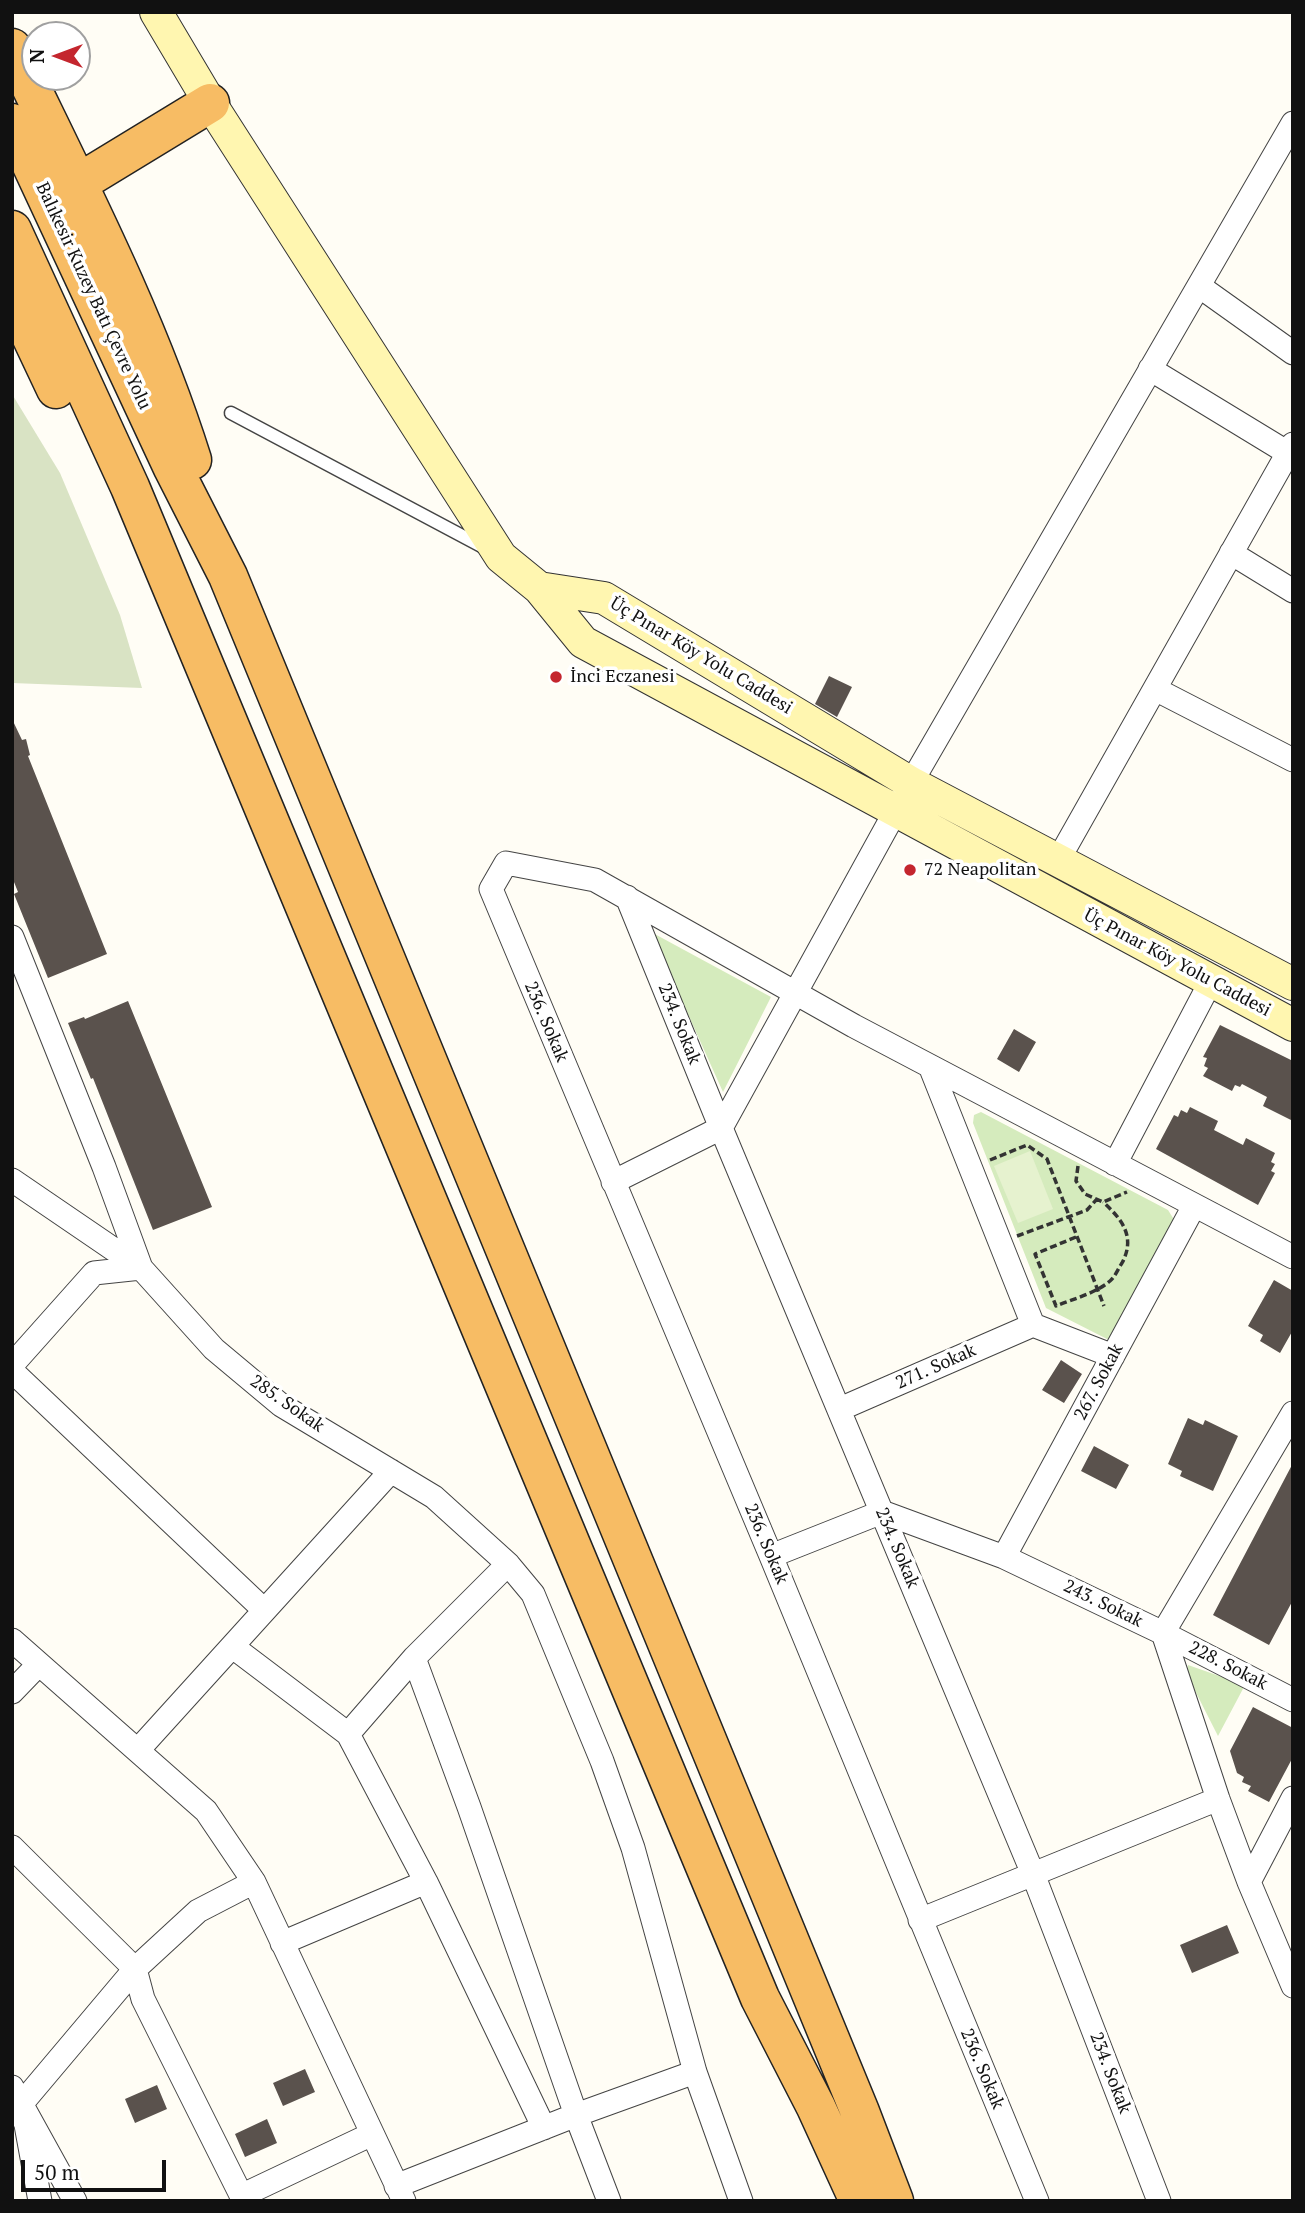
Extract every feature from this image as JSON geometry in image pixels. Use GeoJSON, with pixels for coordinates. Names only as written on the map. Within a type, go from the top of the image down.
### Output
{"type":"FeatureCollection","features":[{"type":"Feature","properties":{"kind":"highway"},"geometry":{"type":"LineString","coordinates":[[12,48],[164,377],[228,576],[787,1933],[894,2201]]}},
{"type":"Feature","properties":{"kind":"highway"},"geometry":{"type":"LineString","coordinates":[[77,184],[210,103]]}},
{"type":"Feature","properties":{"kind":"highway","name":"Balıkesir Kuzey Batı Çevre Yolu"},"geometry":{"type":"LineString","coordinates":[[12,123],[173,468],[228,576]]}},
{"type":"Feature","properties":{"kind":"highway"},"geometry":{"type":"LineString","coordinates":[[12,230],[130,487],[760,1998],[835,2201]]}},
{"type":"Feature","properties":{"kind":"highway"},"geometry":{"type":"LineString","coordinates":[[12,296],[116,514],[207,672]]}},
{"type":"Feature","properties":{"kind":"highway"},"geometry":{"type":"LineString","coordinates":[[760,1998],[816,2107],[859,2201]]}},
{"type":"Feature","properties":{"kind":"main road"},"geometry":{"type":"LineString","coordinates":[[156,12],[210,103],[501,557],[539,588]]}},
{"type":"Feature","properties":{"kind":"main road","name":"Üç Pınar Köy Yolu Caddesi"},"geometry":{"type":"LineString","coordinates":[[539,588],[604,598],[911,783],[1293,984]]}},
{"type":"Feature","properties":{"kind":"main road","name":"Üç Pınar Köy Yolu Caddesi"},"geometry":{"type":"LineString","coordinates":[[539,588],[583,642],[1293,1025]]}},
{"type":"Feature","properties":{"kind":"street"},"geometry":{"type":"LineString","coordinates":[[613,1182],[721,1128],[911,783],[1293,123]]}},
{"type":"Feature","properties":{"kind":"street"},"geometry":{"type":"LineString","coordinates":[[1199,286],[1293,353]]}},
{"type":"Feature","properties":{"kind":"street"},"geometry":{"type":"LineString","coordinates":[[1057,862],[1290,449],[1150,369]]}},
{"type":"Feature","properties":{"kind":"street"},"geometry":{"type":"LineString","coordinates":[[1231,553],[1293,591]]}},
{"type":"Feature","properties":{"kind":"street"},"geometry":{"type":"LineString","coordinates":[[1155,689],[1293,760]]}},
{"type":"Feature","properties":{"kind":"street","name":"236. Sokak"},"geometry":{"type":"LineString","coordinates":[[627,897],[595,880],[506,863],[491,890],[771,1556],[1037,2201]]}},
{"type":"Feature","properties":{"kind":"street"},"geometry":{"type":"LineString","coordinates":[[627,897],[930,1066],[1293,1257]]}},
{"type":"Feature","properties":{"kind":"street","name":"234. Sokak"},"geometry":{"type":"LineString","coordinates":[[627,897],[1033,1874],[1159,2201]]}},
{"type":"Feature","properties":{"kind":"street"},"geometry":{"type":"LineString","coordinates":[[12,937],[104,1167],[141,1268],[94,1273],[12,1368],[264,1610]]}},
{"type":"Feature","properties":{"kind":"street"},"geometry":{"type":"LineString","coordinates":[[1115,1164],[1211,981]]}},
{"type":"Feature","properties":{"kind":"street"},"geometry":{"type":"LineString","coordinates":[[930,1066],[1033,1325],[1113,1356]]}},
{"type":"Feature","properties":{"kind":"street","name":"285. Sokak"},"geometry":{"type":"LineString","coordinates":[[12,1180],[141,1268],[214,1349],[281,1405],[434,1497],[508,1564],[533,1594],[602,1761],[633,1848],[695,2071],[741,2201]]}},
{"type":"Feature","properties":{"kind":"street","name":"267. Sokak"},"geometry":{"type":"LineString","coordinates":[[1004,1557],[1194,1206]]}},
{"type":"Feature","properties":{"kind":"street","name":"271. Sokak"},"geometry":{"type":"LineString","coordinates":[[840,1409],[1033,1325]]}},
{"type":"Feature","properties":{"kind":"street"},"geometry":{"type":"LineString","coordinates":[[1163,1633],[1285,1445],[1293,1413]]}},
{"type":"Feature","properties":{"kind":"street"},"geometry":{"type":"LineString","coordinates":[[138,1750],[391,1471]]}},
{"type":"Feature","properties":{"kind":"street"},"geometry":{"type":"LineString","coordinates":[[771,1556],[882,1512]]}},
{"type":"Feature","properties":{"kind":"street","name":"243. Sokak"},"geometry":{"type":"LineString","coordinates":[[882,1512],[1004,1557],[1163,1633],[1218,1799],[1249,1882],[1293,1986]]}},
{"type":"Feature","properties":{"kind":"street"},"geometry":{"type":"LineString","coordinates":[[348,1734],[414,1658],[508,1564]]}},
{"type":"Feature","properties":{"kind":"street","name":"228. Sokak"},"geometry":{"type":"LineString","coordinates":[[1163,1633],[1293,1700]]}},
{"type":"Feature","properties":{"kind":"street"},"geometry":{"type":"LineString","coordinates":[[12,1640],[206,1811],[254,1882],[400,2193],[544,2128],[695,2071]]}},
{"type":"Feature","properties":{"kind":"street"},"geometry":{"type":"LineString","coordinates":[[233,1647],[348,1734],[426,1882],[544,2128]]}},
{"type":"Feature","properties":{"kind":"street"},"geometry":{"type":"LineString","coordinates":[[414,1658],[470,1807],[576,2115],[609,2201]]}},
{"type":"Feature","properties":{"kind":"street"},"geometry":{"type":"LineString","coordinates":[[12,1692],[39,1664]]}},
{"type":"Feature","properties":{"kind":"street"},"geometry":{"type":"LineString","coordinates":[[1249,1882],[1293,1798]]}},
{"type":"Feature","properties":{"kind":"street"},"geometry":{"type":"LineString","coordinates":[[920,1920],[1218,1799]]}},
{"type":"Feature","properties":{"kind":"street"},"geometry":{"type":"LineString","coordinates":[[12,1847],[135,1969],[143,1999],[242,2198],[372,2134]]}},
{"type":"Feature","properties":{"kind":"street"},"geometry":{"type":"LineString","coordinates":[[16,2102],[135,1969],[198,1911],[254,1882]]}},
{"type":"Feature","properties":{"kind":"street"},"geometry":{"type":"LineString","coordinates":[[282,1943],[426,1882]]}},
{"type":"Feature","properties":{"kind":"street"},"geometry":{"type":"LineString","coordinates":[[16,2102],[40,2201]]}},
{"type":"Feature","properties":{"kind":"street"},"geometry":{"type":"LineString","coordinates":[[16,2102],[75,2201]]}},
{"type":"Feature","properties":{"kind":"lane"},"geometry":{"type":"LineString","coordinates":[[231,413],[501,557]]}},
{"type":"Feature","properties":{"kind":"path"},"geometry":{"type":"LineString","coordinates":[[985,1162],[1027,1145],[1047,1159],[1104,1306]]}},
{"type":"Feature","properties":{"kind":"path"},"geometry":{"type":"LineString","coordinates":[[1076,1237],[1035,1254],[1056,1306],[1112,1280],[1126,1256],[1128,1237],[1121,1219],[1103,1202],[1084,1194],[1076,1181],[1078,1167],[1082,1162]]}},
{"type":"Feature","properties":{"kind":"path"},"geometry":{"type":"LineString","coordinates":[[1103,1202],[1126,1194],[1130,1187]]}},
{"type":"Feature","properties":{"kind":"path"},"geometry":{"type":"LineString","coordinates":[[1014,1237],[1087,1210],[1097,1199]]}},
{"type":"Feature","properties":{"kind":"green space"},"geometry":{"type":"Polygon","coordinates":[[[12,394],[60,473],[120,615],[142,688],[12,683],[12,394]]]}},
{"type":"Feature","properties":{"kind":"green space"},"geometry":{"type":"Polygon","coordinates":[[[651,932],[771,997],[723,1092],[651,932]]]}},
{"type":"Feature","properties":{"kind":"green space"},"geometry":{"type":"Polygon","coordinates":[[[981,1112],[1168,1210],[1173,1218],[1173,1226],[1109,1340],[1046,1308],[973,1123],[974,1115],[981,1112]]]}},
{"type":"Feature","properties":{"kind":"green space"},"geometry":{"type":"Polygon","coordinates":[[[1030,1151],[1053,1209],[1018,1223],[994,1166],[1030,1151]]]}},
{"type":"Feature","properties":{"kind":"green space"},"geometry":{"type":"Polygon","coordinates":[[[1188,1665],[1245,1685],[1218,1736],[1186,1673],[1188,1665]]]}},
{"type":"Feature","properties":{"kind":"building"},"geometry":{"type":"Polygon","coordinates":[[[829,676],[852,687],[837,717],[815,704],[829,676]]]}},
{"type":"Feature","properties":{"kind":"building"},"geometry":{"type":"Polygon","coordinates":[[[12,719],[22,740],[26,739],[30,755],[28,756],[107,954],[48,978],[14,894],[18,892],[12,877],[12,719]]]}},
{"type":"Feature","properties":{"kind":"building"},"geometry":{"type":"Polygon","coordinates":[[[128,1001],[212,1207],[153,1230],[93,1078],[91,1079],[68,1023],[128,1001]]]}},
{"type":"Feature","properties":{"kind":"building"},"geometry":{"type":"Polygon","coordinates":[[[1220,1025],[1293,1061],[1293,1121],[1263,1106],[1267,1097],[1242,1084],[1240,1087],[1235,1085],[1232,1091],[1203,1076],[1208,1068],[1204,1066],[1207,1058],[1203,1057],[1220,1025]]]}},
{"type":"Feature","properties":{"kind":"building"},"geometry":{"type":"Polygon","coordinates":[[[1014,1029],[1036,1042],[1019,1072],[997,1059],[1014,1029]]]}},
{"type":"Feature","properties":{"kind":"building"},"geometry":{"type":"Polygon","coordinates":[[[1190,1107],[1218,1121],[1214,1130],[1243,1145],[1246,1138],[1275,1153],[1271,1162],[1275,1164],[1271,1171],[1275,1173],[1258,1205],[1156,1149],[1174,1115],[1178,1117],[1181,1110],[1187,1113],[1190,1107]]]}},
{"type":"Feature","properties":{"kind":"building"},"geometry":{"type":"Polygon","coordinates":[[[1274,1280],[1293,1291],[1293,1330],[1280,1353],[1260,1341],[1263,1335],[1248,1326],[1274,1280]]]}},
{"type":"Feature","properties":{"kind":"building"},"geometry":{"type":"Polygon","coordinates":[[[1061,1360],[1082,1374],[1064,1403],[1042,1390],[1061,1360]]]}},
{"type":"Feature","properties":{"kind":"building"},"geometry":{"type":"Polygon","coordinates":[[[1188,1418],[1203,1425],[1205,1420],[1238,1436],[1213,1491],[1180,1476],[1182,1471],[1168,1464],[1188,1418]]]}},
{"type":"Feature","properties":{"kind":"building"},"geometry":{"type":"Polygon","coordinates":[[[1094,1446],[1129,1465],[1116,1489],[1081,1471],[1094,1446]]]}},
{"type":"Feature","properties":{"kind":"building"},"geometry":{"type":"Polygon","coordinates":[[[1293,1463],[1293,1600],[1269,1645],[1213,1615],[1293,1463]]]}},
{"type":"Feature","properties":{"kind":"building"},"geometry":{"type":"Polygon","coordinates":[[[1253,1707],[1293,1728],[1293,1757],[1269,1802],[1248,1791],[1251,1786],[1242,1782],[1244,1777],[1237,1773],[1230,1751],[1253,1707]]]}},
{"type":"Feature","properties":{"kind":"building"},"geometry":{"type":"Polygon","coordinates":[[[1227,1925],[1239,1953],[1192,1973],[1180,1945],[1227,1925]]]}},
{"type":"Feature","properties":{"kind":"building"},"geometry":{"type":"Polygon","coordinates":[[[305,2069],[315,2092],[283,2106],[273,2083],[305,2069]]]}},
{"type":"Feature","properties":{"kind":"building"},"geometry":{"type":"Polygon","coordinates":[[[157,2085],[167,2109],[135,2123],[125,2099],[157,2085]]]}},
{"type":"Feature","properties":{"kind":"building"},"geometry":{"type":"Polygon","coordinates":[[[267,2119],[277,2143],[245,2157],[235,2134],[267,2119]]]}},
{"type":"Feature","properties":{"kind":"place","name":"İnci Eczanesi"},"geometry":{"type":"Point","coordinates":[556,677]}},
{"type":"Feature","properties":{"kind":"place","name":"72 Neapolitan"},"geometry":{"type":"Point","coordinates":[910,870]}}]}
